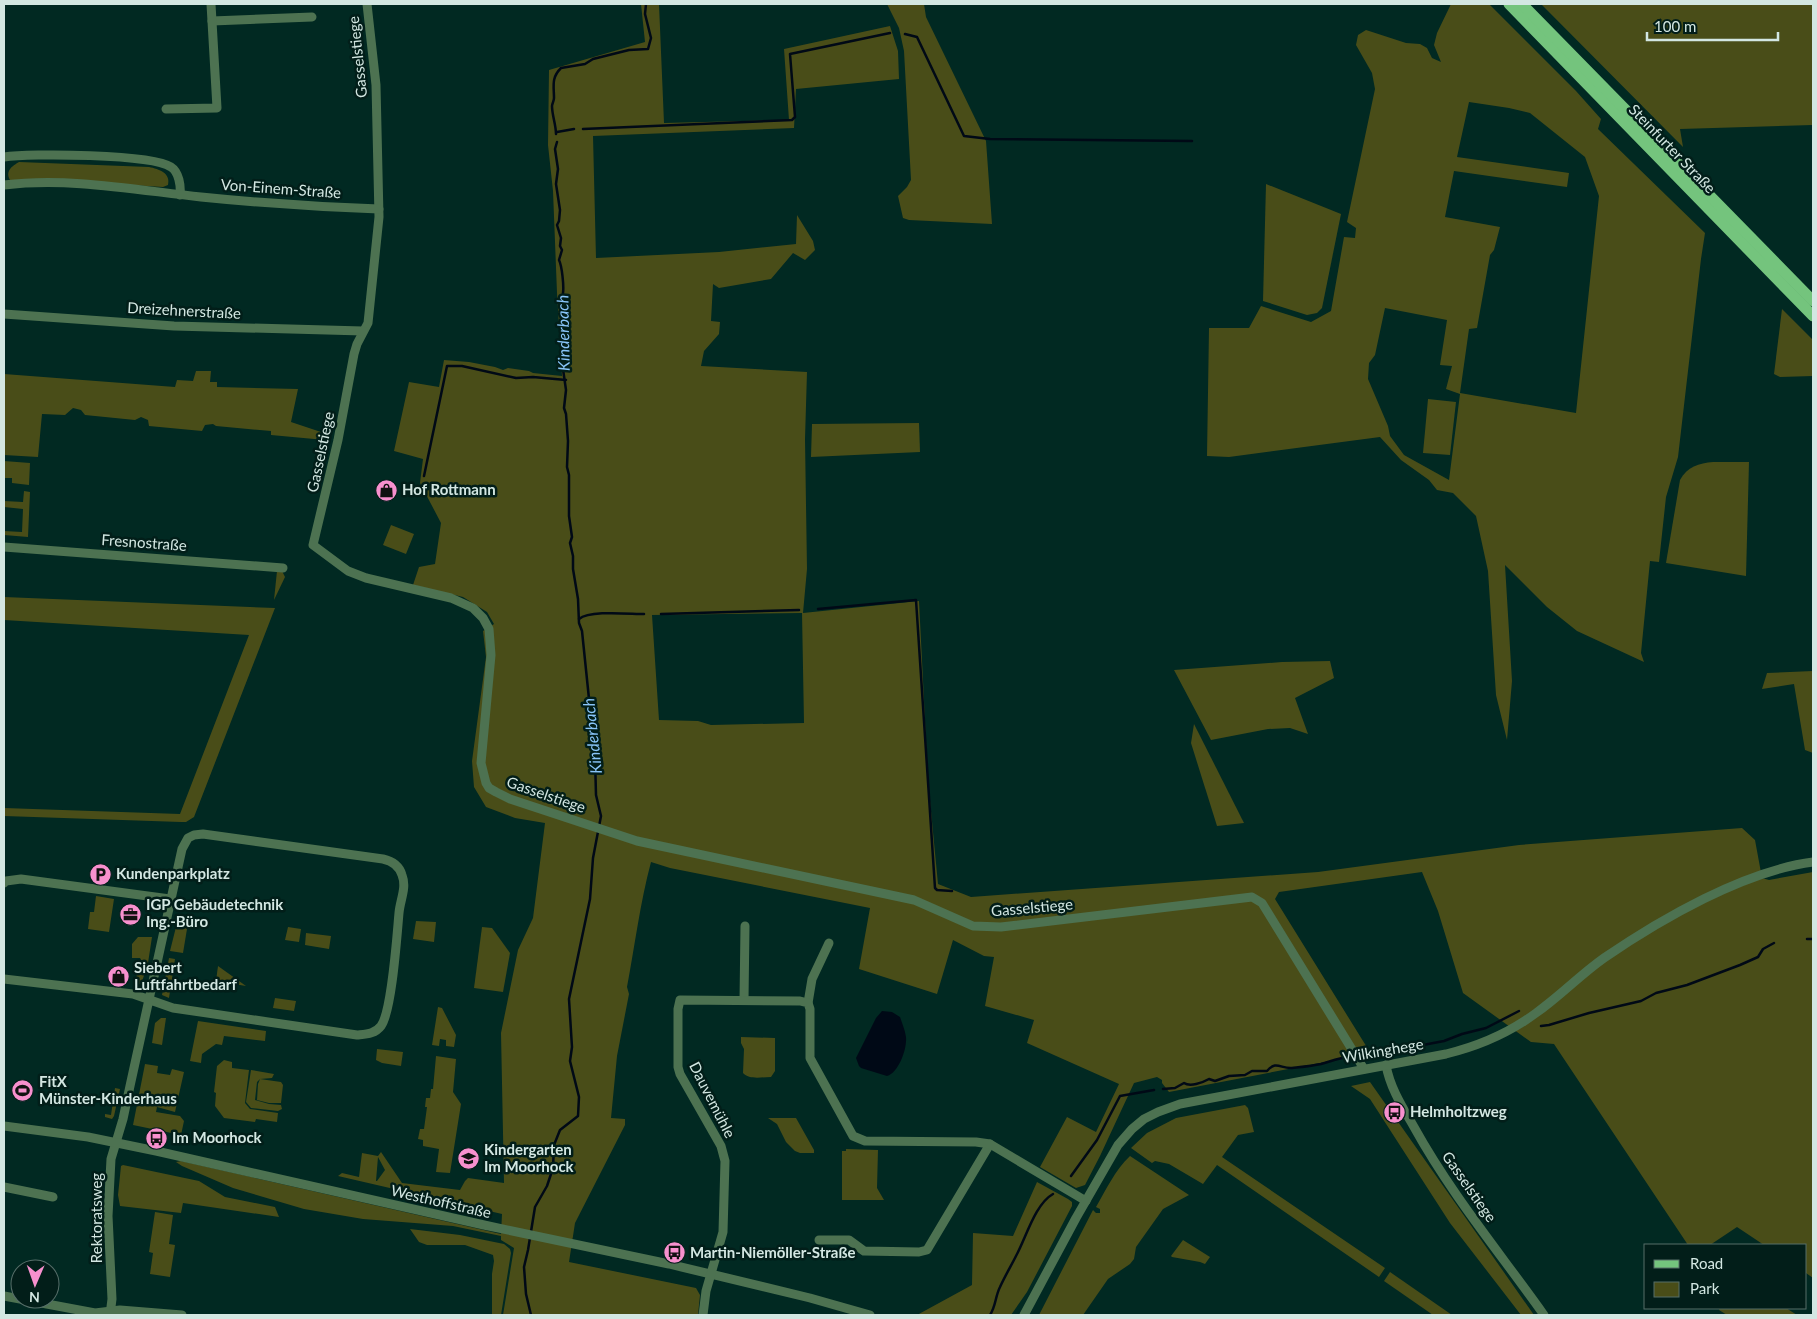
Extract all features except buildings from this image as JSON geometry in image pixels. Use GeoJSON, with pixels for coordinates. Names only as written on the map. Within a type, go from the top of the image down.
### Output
{"type":"FeatureCollection","features":[{"type":"Feature","properties":{"kind":"main road","name":"Steinfurter Straße"},"geometry":{"type":"LineString","coordinates":[[1509,4],[1813,316]]}},
{"type":"Feature","properties":{"kind":"main road","name":"Steinfurter Straße"},"geometry":{"type":"LineString","coordinates":[[1522,4],[1813,301]]}},
{"type":"Feature","properties":{"kind":"street"},"geometry":{"type":"LineString","coordinates":[[166,109],[217,108],[211,4]]}},
{"type":"Feature","properties":{"kind":"street","name":"Gasselstiege"},"geometry":{"type":"LineString","coordinates":[[367,4],[376,85],[377,190],[379,209],[370,305],[368,323],[354,354],[338,440],[314,545],[348,571],[366,578],[451,598],[472,608],[483,618],[489,629],[491,655],[482,763],[486,783],[489,788],[510,799],[647,843],[914,900],[973,926],[1001,927],[1252,897],[1262,902],[1364,1069]]}},
{"type":"Feature","properties":{"kind":"street"},"geometry":{"type":"LineString","coordinates":[[212,21],[312,17]]}},
{"type":"Feature","properties":{"kind":"street"},"geometry":{"type":"LineString","coordinates":[[4,157],[18,155],[84,156],[140,160],[162,164],[172,167],[181,187],[180,195]]}},
{"type":"Feature","properties":{"kind":"street","name":"Von-Einem-Straße"},"geometry":{"type":"LineString","coordinates":[[4,177],[4,185],[23,182],[82,184],[306,207],[379,209]]}},
{"type":"Feature","properties":{"kind":"street","name":"Dreizehnerstraße"},"geometry":{"type":"LineString","coordinates":[[4,314],[174,326],[364,331]]}},
{"type":"Feature","properties":{"kind":"street","name":"Fresnostraße"},"geometry":{"type":"LineString","coordinates":[[4,546],[283,568]]}},
{"type":"Feature","properties":{"kind":"street","name":"Rektoratsweg"},"geometry":{"type":"LineString","coordinates":[[110,1313],[112,1299],[108,1184],[110,1159],[123,1119],[170,899],[183,846],[188,838],[203,834],[390,860],[402,875],[403,890],[399,907],[396,950],[385,1019],[375,1032],[357,1034],[173,1008],[149,999]]}},
{"type":"Feature","properties":{"kind":"street","name":"Wilkinghege"},"geometry":{"type":"LineString","coordinates":[[1024,1315],[1112,1155],[1124,1138],[1141,1122],[1158,1112],[1180,1104],[1462,1050],[1494,1038],[1514,1028],[1537,1012],[1603,959],[1640,935],[1709,896],[1763,874],[1813,862]]}},
{"type":"Feature","properties":{"kind":"street"},"geometry":{"type":"LineString","coordinates":[[4,883],[21,879],[170,899]]}},
{"type":"Feature","properties":{"kind":"street"},"geometry":{"type":"LineString","coordinates":[[744,1000],[746,926]]}},
{"type":"Feature","properties":{"kind":"street"},"geometry":{"type":"LineString","coordinates":[[829,943],[812,979],[808,1003],[810,1009],[810,1058],[854,1136],[866,1141],[976,1142],[990,1144],[1086,1201]]}},
{"type":"Feature","properties":{"kind":"street"},"geometry":{"type":"LineString","coordinates":[[4,979],[133,994],[149,999]]}},
{"type":"Feature","properties":{"kind":"street","name":"Dauvemühle"},"geometry":{"type":"LineString","coordinates":[[710,1274],[723,1232],[725,1161],[720,1146],[680,1074],[678,1067],[678,1003],[686,998],[800,1001],[808,1003]]}},
{"type":"Feature","properties":{"kind":"street","name":"Gasselstiege"},"geometry":{"type":"LineString","coordinates":[[1386,1065],[1400,1104],[1440,1171],[1544,1315]]}},
{"type":"Feature","properties":{"kind":"street","name":"Westhoffstraße"},"geometry":{"type":"LineString","coordinates":[[4,1126],[88,1137],[512,1232],[640,1257],[810,1298],[870,1315]]}},
{"type":"Feature","properties":{"kind":"street"},"geometry":{"type":"LineString","coordinates":[[819,1240],[849,1240],[864,1252],[923,1252],[929,1247],[990,1144]]}},
{"type":"Feature","properties":{"kind":"street"},"geometry":{"type":"LineString","coordinates":[[4,1187],[53,1197]]}},
{"type":"Feature","properties":{"kind":"street"},"geometry":{"type":"LineString","coordinates":[[703,1315],[703,1303],[710,1274]]}},
{"type":"Feature","properties":{"kind":"street"},"geometry":{"type":"LineString","coordinates":[[4,1296],[94,1313],[110,1313],[120,1310],[182,1315]]}},
{"type":"Feature","properties":{"kind":"green space"},"geometry":{"type":"Polygon","coordinates":[[[641,4],[659,4],[664,123],[789,120],[784,49],[890,26],[898,51],[899,79],[796,89],[794,128],[593,136],[596,258],[719,252],[796,244],[797,215],[813,241],[815,250],[805,260],[793,253],[771,279],[719,288],[713,284],[711,321],[720,322],[719,334],[704,351],[701,366],[807,372],[805,439],[807,569],[803,613],[919,601],[928,780],[938,884],[971,897],[1318,872],[1519,845],[1742,828],[1755,840],[1762,878],[1769,880],[1813,872],[1813,1278],[1807,1274],[1807,1244],[1762,1244],[1737,1227],[1712,1244],[1687,1244],[1554,1044],[1531,1042],[1463,993],[1438,911],[1422,872],[1279,892],[1275,899],[1368,1049],[1349,1054],[1351,1057],[1169,1092],[1162,1083],[1162,1080],[1157,1077],[1134,1083],[1085,1185],[1076,1188],[1040,1167],[1067,1117],[1096,1132],[1119,1084],[1027,1043],[1034,1020],[985,1006],[994,957],[984,956],[953,940],[937,994],[859,969],[870,908],[670,868],[651,862],[638,924],[627,987],[629,994],[617,1056],[611,1118],[625,1119],[625,1125],[575,1223],[569,1262],[696,1288],[700,1295],[698,1315],[503,1315],[514,1248],[501,1240],[501,1236],[453,1226],[363,1219],[304,1209],[233,1188],[176,1162],[181,1161],[501,1234],[502,1214],[338,1176],[342,1173],[359,1177],[362,1153],[378,1156],[381,1152],[402,1183],[460,1190],[468,1178],[504,1183],[501,1033],[518,950],[533,918],[545,823],[515,818],[486,807],[474,787],[472,761],[486,657],[483,631],[494,624],[487,612],[463,597],[413,585],[419,567],[435,564],[441,523],[420,483],[423,459],[394,451],[409,382],[439,387],[444,360],[469,362],[503,370],[508,368],[562,376],[553,191],[548,145],[549,70],[645,42],[641,4]],[[802,613],[652,615],[659,720],[698,721],[711,725],[804,723],[802,613]],[[378,1157],[376,1181],[385,1170],[378,1157]]]}},
{"type":"Feature","properties":{"kind":"green space"},"geometry":{"type":"Polygon","coordinates":[[[887,4],[924,4],[926,17],[986,141],[992,224],[909,220],[903,218],[898,196],[911,180],[904,51],[899,28],[887,4]]]}},
{"type":"Feature","properties":{"kind":"green space"},"geometry":{"type":"Polygon","coordinates":[[[1451,4],[1489,4],[1576,91],[1601,119],[1598,129],[1705,233],[1678,457],[1666,497],[1659,562],[1650,561],[1641,653],[1644,662],[1577,631],[1547,607],[1505,565],[1512,681],[1507,740],[1496,695],[1488,571],[1476,516],[1453,493],[1437,490],[1429,480],[1401,460],[1380,437],[1229,457],[1207,456],[1209,328],[1249,328],[1261,306],[1311,322],[1331,311],[1344,237],[1355,238],[1356,228],[1347,222],[1375,89],[1372,73],[1356,45],[1358,35],[1366,30],[1406,43],[1420,44],[1427,48],[1432,58],[1441,62],[1434,45],[1437,33],[1451,4]],[[1469,102],[1457,157],[1569,173],[1567,187],[1454,171],[1445,217],[1500,227],[1494,250],[1490,255],[1477,328],[1469,329],[1460,393],[1576,413],[1599,196],[1585,157],[1530,113],[1469,102]],[[1385,308],[1375,355],[1369,363],[1368,379],[1388,426],[1390,436],[1404,455],[1449,480],[1460,394],[1446,389],[1452,366],[1440,365],[1447,320],[1385,308]]]}},
{"type":"Feature","properties":{"kind":"green space"},"geometry":{"type":"Polygon","coordinates":[[[1541,4],[1813,4],[1813,125],[1680,129],[1683,147],[1541,4]]]}},
{"type":"Feature","properties":{"kind":"green space"},"geometry":{"type":"Polygon","coordinates":[[[19,162],[149,167],[160,170],[166,175],[168,177],[168,185],[163,187],[10,180],[9,171],[19,162]]]}},
{"type":"Feature","properties":{"kind":"green space"},"geometry":{"type":"Polygon","coordinates":[[[1266,184],[1341,214],[1322,308],[1317,313],[1307,315],[1263,301],[1266,184]]]}},
{"type":"Feature","properties":{"kind":"green space"},"geometry":{"type":"Polygon","coordinates":[[[1782,309],[1813,340],[1813,376],[1780,377],[1774,374],[1782,309]]]}},
{"type":"Feature","properties":{"kind":"green space"},"geometry":{"type":"Polygon","coordinates":[[[196,371],[211,371],[210,382],[217,382],[217,387],[298,389],[291,422],[327,434],[325,440],[271,435],[271,431],[216,426],[213,424],[205,425],[202,431],[149,426],[148,420],[141,417],[135,420],[85,415],[81,410],[73,408],[65,415],[42,414],[38,457],[4,455],[4,374],[175,387],[177,380],[193,381],[196,371]]]}},
{"type":"Feature","properties":{"kind":"green space"},"geometry":{"type":"Polygon","coordinates":[[[1428,399],[1456,402],[1450,455],[1423,453],[1428,399]]]}},
{"type":"Feature","properties":{"kind":"green space"},"geometry":{"type":"Polygon","coordinates":[[[919,423],[920,452],[811,457],[812,424],[919,423]]]}},
{"type":"Feature","properties":{"kind":"green space"},"geometry":{"type":"Polygon","coordinates":[[[4,461],[30,463],[29,485],[12,483],[12,478],[4,478],[4,461]]]}},
{"type":"Feature","properties":{"kind":"green space"},"geometry":{"type":"Polygon","coordinates":[[[1713,462],[1749,462],[1746,576],[1666,563],[1680,480],[1694,466],[1713,462]]]}},
{"type":"Feature","properties":{"kind":"green space"},"geometry":{"type":"Polygon","coordinates":[[[24,491],[30,492],[28,537],[4,535],[4,531],[22,532],[23,509],[4,507],[4,501],[23,502],[24,491]]]}},
{"type":"Feature","properties":{"kind":"green space"},"geometry":{"type":"Polygon","coordinates":[[[391,525],[414,534],[406,554],[383,545],[391,525]]]}},
{"type":"Feature","properties":{"kind":"green space"},"geometry":{"type":"Polygon","coordinates":[[[277,571],[282,571],[285,577],[274,600],[277,571]]]}},
{"type":"Feature","properties":{"kind":"green space"},"geometry":{"type":"Polygon","coordinates":[[[4,597],[275,608],[194,817],[186,822],[181,822],[4,816],[4,808],[180,814],[249,635],[4,620],[4,597]]]}},
{"type":"Feature","properties":{"kind":"green space"},"geometry":{"type":"Polygon","coordinates":[[[1330,661],[1334,678],[1295,698],[1308,734],[1290,728],[1268,729],[1211,740],[1174,670],[1282,662],[1330,661]]]}},
{"type":"Feature","properties":{"kind":"green space"},"geometry":{"type":"Polygon","coordinates":[[[1813,671],[1813,753],[1805,750],[1794,684],[1762,689],[1767,673],[1813,671]]]}},
{"type":"Feature","properties":{"kind":"green space"},"geometry":{"type":"Polygon","coordinates":[[[1194,724],[1244,823],[1217,826],[1191,743],[1194,724]]]}},
{"type":"Feature","properties":{"kind":"green space"},"geometry":{"type":"Polygon","coordinates":[[[96,896],[114,899],[109,932],[88,929],[90,912],[94,912],[96,896]]]}},
{"type":"Feature","properties":{"kind":"green space"},"geometry":{"type":"Polygon","coordinates":[[[179,915],[189,917],[183,953],[170,951],[179,915]]]}},
{"type":"Feature","properties":{"kind":"green space"},"geometry":{"type":"Polygon","coordinates":[[[416,921],[436,922],[434,942],[413,939],[416,921]]]}},
{"type":"Feature","properties":{"kind":"green space"},"geometry":{"type":"Polygon","coordinates":[[[288,927],[301,929],[299,942],[285,940],[288,927]]]}},
{"type":"Feature","properties":{"kind":"green space"},"geometry":{"type":"Polygon","coordinates":[[[482,927],[492,928],[510,953],[503,992],[474,988],[482,927]]]}},
{"type":"Feature","properties":{"kind":"green space"},"geometry":{"type":"Polygon","coordinates":[[[306,933],[331,936],[329,949],[305,945],[306,933]]]}},
{"type":"Feature","properties":{"kind":"green space"},"geometry":{"type":"Polygon","coordinates":[[[138,937],[152,937],[148,963],[143,963],[140,958],[132,958],[132,944],[138,937]]]}},
{"type":"Feature","properties":{"kind":"green space"},"geometry":{"type":"Polygon","coordinates":[[[169,958],[175,959],[169,998],[162,995],[169,958]]]}},
{"type":"Feature","properties":{"kind":"green space"},"geometry":{"type":"Polygon","coordinates":[[[218,966],[246,986],[216,981],[218,966]]]}},
{"type":"Feature","properties":{"kind":"green space"},"geometry":{"type":"Polygon","coordinates":[[[146,970],[141,984],[136,984],[137,972],[146,970]]]}},
{"type":"Feature","properties":{"kind":"green space"},"geometry":{"type":"Polygon","coordinates":[[[275,998],[296,1001],[294,1011],[273,1008],[275,998]]]}},
{"type":"Feature","properties":{"kind":"green space"},"geometry":{"type":"Polygon","coordinates":[[[438,1007],[442,1008],[456,1035],[454,1047],[446,1046],[446,1040],[440,1039],[439,1046],[432,1045],[438,1007]]]}},
{"type":"Feature","properties":{"kind":"green space"},"geometry":{"type":"Polygon","coordinates":[[[161,1018],[166,1018],[162,1045],[152,1043],[155,1023],[161,1018]]]}},
{"type":"Feature","properties":{"kind":"green space"},"geometry":{"type":"Polygon","coordinates":[[[198,1021],[266,1031],[265,1041],[224,1036],[222,1045],[216,1044],[202,1054],[201,1063],[190,1061],[198,1021]]]}},
{"type":"Feature","properties":{"kind":"green space"},"geometry":{"type":"Polygon","coordinates":[[[741,1037],[775,1038],[775,1071],[771,1077],[752,1077],[743,1073],[744,1049],[741,1037]]]}},
{"type":"Feature","properties":{"kind":"green space"},"geometry":{"type":"Polygon","coordinates":[[[377,1049],[403,1052],[401,1066],[382,1063],[376,1060],[377,1049]]]}},
{"type":"Feature","properties":{"kind":"green space"},"geometry":{"type":"Polygon","coordinates":[[[436,1056],[456,1059],[453,1092],[461,1104],[450,1173],[436,1172],[439,1149],[423,1146],[423,1140],[418,1139],[420,1129],[424,1129],[427,1107],[425,1107],[426,1098],[430,1098],[431,1089],[433,1089],[436,1056]]]}},
{"type":"Feature","properties":{"kind":"green space"},"geometry":{"type":"Polygon","coordinates":[[[224,1060],[232,1062],[232,1068],[249,1070],[245,1103],[250,1109],[278,1113],[277,1122],[256,1119],[255,1122],[224,1118],[215,1106],[216,1093],[214,1092],[217,1066],[224,1060]]]}},
{"type":"Feature","properties":{"kind":"green space"},"geometry":{"type":"Polygon","coordinates":[[[145,1064],[158,1066],[157,1073],[170,1075],[172,1069],[184,1072],[175,1112],[157,1107],[156,1112],[180,1116],[184,1121],[181,1135],[133,1125],[145,1064]]]}},
{"type":"Feature","properties":{"kind":"green space"},"geometry":{"type":"Polygon","coordinates":[[[251,1070],[274,1074],[272,1078],[260,1079],[257,1082],[255,1100],[281,1105],[282,1109],[278,1111],[251,1108],[246,1102],[251,1070]]]}},
{"type":"Feature","properties":{"kind":"green space"},"geometry":{"type":"Polygon","coordinates":[[[260,1079],[281,1082],[283,1085],[281,1103],[257,1100],[260,1079]]]}},
{"type":"Feature","properties":{"kind":"green space"},"geometry":{"type":"Polygon","coordinates":[[[1370,1082],[1534,1315],[1521,1315],[1450,1223],[1370,1099],[1351,1086],[1370,1082]]]}},
{"type":"Feature","properties":{"kind":"green space"},"geometry":{"type":"Polygon","coordinates":[[[115,1088],[120,1089],[112,1119],[105,1117],[105,1114],[111,1115],[115,1088]]]}},
{"type":"Feature","properties":{"kind":"green space"},"geometry":{"type":"Polygon","coordinates":[[[1245,1105],[1248,1108],[1254,1132],[1238,1135],[1222,1157],[1385,1268],[1379,1277],[1217,1165],[1203,1184],[1169,1164],[1155,1161],[1152,1163],[1131,1148],[1147,1133],[1176,1118],[1245,1105]]]}},
{"type":"Feature","properties":{"kind":"green space"},"geometry":{"type":"Polygon","coordinates":[[[768,1118],[796,1118],[814,1153],[795,1151],[786,1142],[777,1124],[768,1118]]]}},
{"type":"Feature","properties":{"kind":"green space"},"geometry":{"type":"Polygon","coordinates":[[[846,1149],[878,1150],[877,1188],[884,1200],[842,1200],[842,1151],[846,1151],[846,1149]]]}},
{"type":"Feature","properties":{"kind":"green space"},"geometry":{"type":"Polygon","coordinates":[[[1130,1156],[1189,1195],[1163,1209],[1136,1247],[1134,1259],[1130,1264],[1108,1279],[1083,1315],[1039,1315],[1093,1210],[1096,1213],[1100,1213],[1100,1209],[1096,1207],[1115,1174],[1130,1156]]]}},
{"type":"Feature","properties":{"kind":"green space"},"geometry":{"type":"Polygon","coordinates":[[[121,1166],[199,1181],[225,1197],[275,1207],[279,1217],[183,1203],[181,1213],[120,1206],[118,1195],[121,1166]]]}},
{"type":"Feature","properties":{"kind":"green space"},"geometry":{"type":"Polygon","coordinates":[[[1037,1182],[1068,1199],[1072,1202],[1072,1206],[1027,1292],[1011,1315],[917,1315],[972,1285],[973,1233],[1013,1236],[1037,1182]]]}},
{"type":"Feature","properties":{"kind":"green space"},"geometry":{"type":"Polygon","coordinates":[[[155,1212],[173,1215],[169,1244],[175,1245],[170,1277],[150,1274],[153,1253],[149,1252],[155,1212]]]}},
{"type":"Feature","properties":{"kind":"green space"},"geometry":{"type":"Polygon","coordinates":[[[410,1229],[460,1235],[504,1244],[510,1249],[511,1253],[501,1315],[492,1315],[493,1255],[465,1245],[427,1245],[419,1242],[410,1229]]]}},
{"type":"Feature","properties":{"kind":"green space"},"geometry":{"type":"Polygon","coordinates":[[[1183,1240],[1210,1257],[1205,1264],[1171,1256],[1183,1240]]]}},
{"type":"Feature","properties":{"kind":"green space"},"geometry":{"type":"Polygon","coordinates":[[[1390,1272],[1452,1315],[1433,1315],[1384,1281],[1390,1272]]]}},
{"type":"Feature","properties":{"kind":"green space"},"geometry":{"type":"Polygon","coordinates":[[[1788,1309],[1797,1315],[1727,1315],[1719,1310],[1788,1309]]]}},
{"type":"Feature","properties":{"kind":"shaded area"},"geometry":{"type":"Polygon","coordinates":[[[882,1011],[892,1012],[900,1017],[906,1037],[905,1048],[899,1065],[887,1076],[861,1068],[856,1058],[876,1018],[882,1011]]]}},
{"type":"Feature","properties":{"kind":"waterway","name":"Kinderbach"},"geometry":{"type":"LineString","coordinates":[[556,134],[552,106],[554,82],[558,72],[561,68],[585,64],[593,59],[629,50],[648,49],[651,38],[645,14],[646,4]]}},
{"type":"Feature","properties":{"kind":"waterway"},"geometry":{"type":"LineString","coordinates":[[583,129],[792,120],[795,117],[790,54],[890,33]]}},
{"type":"Feature","properties":{"kind":"waterway"},"geometry":{"type":"LineString","coordinates":[[905,34],[917,37],[964,136],[990,139],[1192,141]]}},
{"type":"Feature","properties":{"kind":"waterway"},"geometry":{"type":"LineString","coordinates":[[557,132],[574,129]]}},
{"type":"Feature","properties":{"kind":"waterway","name":"Kinderbach"},"geometry":{"type":"LineString","coordinates":[[531,1315],[526,1294],[524,1267],[535,1207],[547,1186],[553,1168],[554,1145],[560,1130],[578,1116],[579,1097],[570,1061],[572,1047],[569,999],[590,899],[593,858],[601,816],[596,795],[595,757],[582,631],[579,623],[578,599],[570,543],[572,537],[569,516],[568,441],[564,408],[566,390],[563,369],[565,365],[565,327],[562,316],[564,308],[561,301],[563,281],[559,260],[562,250],[557,225],[560,210],[556,184],[558,169],[555,149],[557,142]]}},
{"type":"Feature","properties":{"kind":"waterway"},"geometry":{"type":"LineString","coordinates":[[424,476],[447,366],[462,366],[516,378],[533,377],[566,380]]}},
{"type":"Feature","properties":{"kind":"waterway"},"geometry":{"type":"LineString","coordinates":[[818,609],[916,600],[935,888],[937,890],[952,891]]}},
{"type":"Feature","properties":{"kind":"waterway"},"geometry":{"type":"LineString","coordinates":[[661,614],[799,610]]}},
{"type":"Feature","properties":{"kind":"waterway"},"geometry":{"type":"LineString","coordinates":[[579,619],[584,616],[600,613],[644,614]]}},
{"type":"Feature","properties":{"kind":"waterway"},"geometry":{"type":"LineString","coordinates":[[1807,939],[1813,939]]}},
{"type":"Feature","properties":{"kind":"waterway"},"geometry":{"type":"LineString","coordinates":[[1541,1026],[1641,1001],[1656,993],[1687,985],[1758,957],[1763,949],[1774,943]]}},
{"type":"Feature","properties":{"kind":"waterway"},"geometry":{"type":"LineString","coordinates":[[1365,1056],[1444,1041],[1486,1028],[1519,1011]]}},
{"type":"Feature","properties":{"kind":"waterway"},"geometry":{"type":"LineString","coordinates":[[1163,1089],[1175,1088],[1184,1083],[1193,1085],[1209,1079],[1215,1081],[1229,1076],[1245,1075],[1252,1071],[1267,1071],[1276,1065],[1288,1068],[1303,1067],[1348,1057]]}},
{"type":"Feature","properties":{"kind":"waterway"},"geometry":{"type":"LineString","coordinates":[[1071,1176],[1097,1140],[1120,1096],[1154,1090]]}},
{"type":"Feature","properties":{"kind":"waterway"},"geometry":{"type":"LineString","coordinates":[[990,1315],[1000,1287],[1036,1213],[1041,1205],[1053,1194]]}},
{"type":"Feature","properties":{"kind":"place","name":"Hof Rottmann"},"geometry":{"type":"Point","coordinates":[386,490]}},
{"type":"Feature","properties":{"kind":"place","name":"Kundenparkplatz"},"geometry":{"type":"Point","coordinates":[100,874]}},
{"type":"Feature","properties":{"kind":"place","name":"IGP Gebäudetechnik Ing.-Büro"},"geometry":{"type":"Point","coordinates":[130,914]}},
{"type":"Feature","properties":{"kind":"place","name":"Siebert Luftfahrtbedarf"},"geometry":{"type":"Point","coordinates":[118,977]}},
{"type":"Feature","properties":{"kind":"place","name":"FitX Münster-Kinderhaus"},"geometry":{"type":"Point","coordinates":[23,1091]}},
{"type":"Feature","properties":{"kind":"place","name":"Helmholtzweg"},"geometry":{"type":"Point","coordinates":[1394,1112]}},
{"type":"Feature","properties":{"kind":"place","name":"Im Moorhock"},"geometry":{"type":"Point","coordinates":[156,1138]}},
{"type":"Feature","properties":{"kind":"place","name":"Kindergarten Im Moorhock"},"geometry":{"type":"Point","coordinates":[468,1159]}},
{"type":"Feature","properties":{"kind":"place","name":"Martin-Niemöller-Straße"},"geometry":{"type":"Point","coordinates":[674,1253]}}]}
